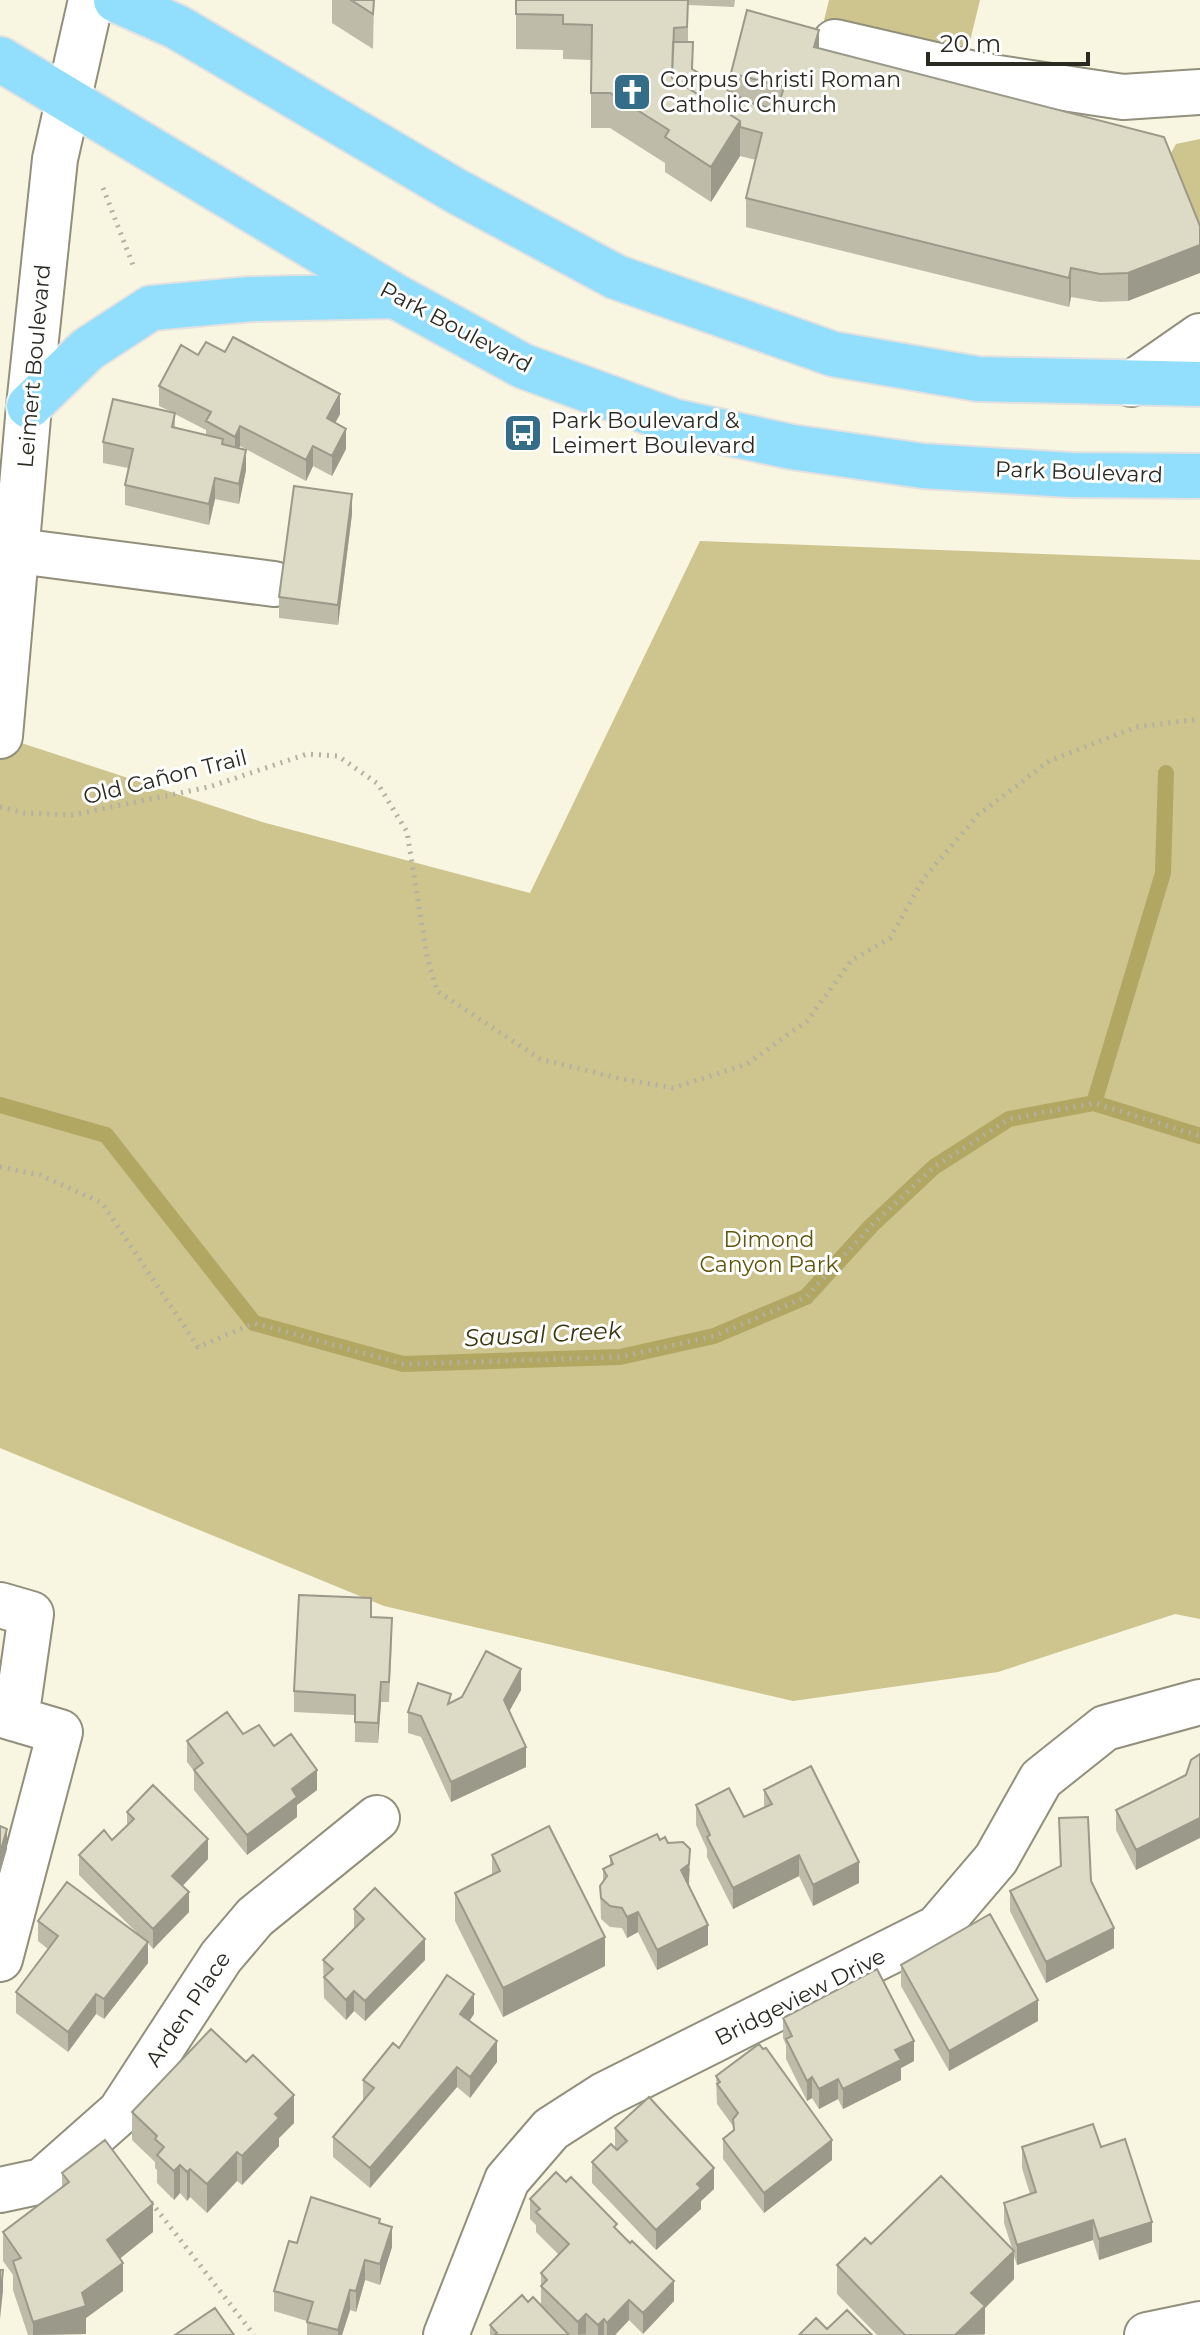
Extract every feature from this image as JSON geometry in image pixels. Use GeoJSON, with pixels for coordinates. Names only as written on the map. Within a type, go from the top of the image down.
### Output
{"type":"FeatureCollection","features":[{"type":"Feature","properties":{"kind":"main road"},"geometry":{"type":"LineString","coordinates":[[116,0],[177,27],[456,191],[616,277],[833,354],[978,379],[1200,384]]}},
{"type":"Feature","properties":{"kind":"main road","name":"Park Boulevard"},"geometry":{"type":"LineString","coordinates":[[0,59],[395,296],[523,366],[673,421],[792,447],[923,466],[1071,475],[1200,476]]}},
{"type":"Feature","properties":{"kind":"main road"},"geometry":{"type":"LineString","coordinates":[[29,406],[88,349],[151,308],[251,299],[395,296]]}},
{"type":"Feature","properties":{"kind":"street","name":"Leimert Boulevard"},"geometry":{"type":"LineString","coordinates":[[0,736],[29,406],[55,159],[91,0]]}},
{"type":"Feature","properties":{"kind":"street"},"geometry":{"type":"LineString","coordinates":[[835,42],[978,75],[1123,97],[1200,92]]}},
{"type":"Feature","properties":{"kind":"street"},"geometry":{"type":"LineString","coordinates":[[1131,384],[1200,336]]}},
{"type":"Feature","properties":{"kind":"street"},"geometry":{"type":"LineString","coordinates":[[18,551],[274,584]]}},
{"type":"Feature","properties":{"kind":"street"},"geometry":{"type":"LineString","coordinates":[[0,1605],[31,1614],[8,1717],[60,1732],[0,1959]]}},
{"type":"Feature","properties":{"kind":"street","name":"Bridgeview Drive"},"geometry":{"type":"LineString","coordinates":[[446,2335],[507,2180],[551,2129],[604,2095],[937,1928],[996,1859],[1041,1779],[1105,1728],[1200,1702]]}},
{"type":"Feature","properties":{"kind":"street","name":"Arden Place"},"geometry":{"type":"LineString","coordinates":[[0,2190],[42,2181],[120,2112],[221,1957],[255,1917],[377,1818]]}},
{"type":"Feature","properties":{"kind":"street"},"geometry":{"type":"LineString","coordinates":[[1147,2335],[1200,2324]]}},
{"type":"Feature","properties":{"kind":"path"},"geometry":{"type":"LineString","coordinates":[[99,178],[133,266]]}},
{"type":"Feature","properties":{"kind":"path","name":"Old Cañon Trail"},"geometry":{"type":"LineString","coordinates":[[0,807],[24,813],[72,815],[209,787],[307,754],[338,756],[378,784],[407,832],[427,956],[437,991],[540,1059],[673,1088],[747,1064],[807,1021],[851,961],[890,938],[924,878],[978,815],[1049,761],[1136,727],[1200,719]]}},
{"type":"Feature","properties":{"kind":"path"},"geometry":{"type":"LineString","coordinates":[[0,1167],[40,1175],[102,1203],[198,1347],[254,1323],[403,1364],[620,1357],[714,1336],[806,1297],[871,1226],[934,1167],[1009,1119],[1094,1103],[1200,1136]]}},
{"type":"Feature","properties":{"kind":"path"},"geometry":{"type":"LineString","coordinates":[[143,2192],[254,2335]]}},
{"type":"Feature","properties":{"kind":"green space"},"geometry":{"type":"Polygon","coordinates":[[[829,0],[980,0],[962,74],[820,37],[829,0]]]}},
{"type":"Feature","properties":{"kind":"green space"},"geometry":{"type":"Polygon","coordinates":[[[1200,139],[1200,254],[1164,166],[1176,144],[1200,139]]]}},
{"type":"Feature","properties":{"kind":"green space","name":"Dimond Canyon Park"},"geometry":{"type":"Polygon","coordinates":[[[700,541],[1200,560],[1200,1619],[1175,1614],[998,1672],[793,1701],[384,1606],[0,1448],[0,736],[262,822],[530,893],[700,541]]]}},
{"type":"Feature","properties":{"kind":"building"},"geometry":{"type":"Polygon","coordinates":[[[351,0],[374,0],[373,14],[351,0]]]}},
{"type":"Feature","properties":{"kind":"building"},"geometry":{"type":"Polygon","coordinates":[[[516,0],[688,0],[687,27],[674,28],[672,78],[740,121],[711,167],[665,137],[669,130],[610,93],[591,93],[592,25],[563,24],[563,15],[516,14],[516,0]]]}},
{"type":"Feature","properties":{"kind":"building"},"geometry":{"type":"Polygon","coordinates":[[[747,10],[819,30],[814,47],[1164,137],[1200,226],[1200,245],[1128,273],[1100,274],[1071,268],[1069,278],[746,198],[762,133],[740,127],[740,121],[672,78],[673,42],[693,42],[692,69],[748,102],[777,110],[784,87],[731,73],[747,10]]]}},
{"type":"Feature","properties":{"kind":"building"},"geometry":{"type":"Polygon","coordinates":[[[233,337],[340,394],[327,418],[346,429],[332,456],[313,446],[306,460],[240,426],[235,437],[206,421],[211,412],[159,386],[181,345],[198,355],[206,342],[225,352],[233,337]]]}},
{"type":"Feature","properties":{"kind":"building"},"geometry":{"type":"Polygon","coordinates":[[[113,399],[175,413],[172,427],[223,439],[222,444],[246,450],[239,484],[215,478],[209,504],[125,485],[133,449],[103,442],[113,399]]]}},
{"type":"Feature","properties":{"kind":"building"},"geometry":{"type":"Polygon","coordinates":[[[294,486],[352,494],[338,605],[279,597],[294,486]]]}},
{"type":"Feature","properties":{"kind":"building"},"geometry":{"type":"Polygon","coordinates":[[[299,1595],[371,1598],[371,1617],[392,1618],[389,1682],[381,1682],[378,1723],[355,1722],[355,1695],[294,1691],[299,1595]]]}},
{"type":"Feature","properties":{"kind":"building"},"geometry":{"type":"Polygon","coordinates":[[[486,1651],[521,1669],[504,1700],[526,1747],[451,1782],[421,1716],[408,1712],[418,1683],[451,1694],[448,1704],[462,1697],[486,1651]]]}},
{"type":"Feature","properties":{"kind":"building"},"geometry":{"type":"Polygon","coordinates":[[[227,1712],[243,1734],[259,1725],[274,1746],[291,1734],[317,1770],[292,1789],[297,1797],[247,1835],[194,1770],[203,1763],[187,1741],[227,1712]]]}},
{"type":"Feature","properties":{"kind":"building"},"geometry":{"type":"Polygon","coordinates":[[[1200,1754],[1200,1818],[1136,1850],[1116,1810],[1186,1775],[1191,1760],[1200,1754]]]}},
{"type":"Feature","properties":{"kind":"building"},"geometry":{"type":"Polygon","coordinates":[[[811,1766],[859,1862],[813,1885],[799,1855],[733,1888],[707,1837],[710,1835],[696,1805],[729,1788],[744,1817],[772,1804],[764,1790],[811,1766]]]}},
{"type":"Feature","properties":{"kind":"building"},"geometry":{"type":"Polygon","coordinates":[[[153,1785],[208,1839],[172,1876],[189,1892],[153,1929],[79,1855],[104,1830],[112,1840],[134,1819],[127,1812],[153,1785]]]}},
{"type":"Feature","properties":{"kind":"building"},"geometry":{"type":"Polygon","coordinates":[[[1088,1817],[1091,1881],[1114,1928],[1046,1962],[1010,1891],[1061,1866],[1059,1818],[1088,1817]]]}},
{"type":"Feature","properties":{"kind":"building"},"geometry":{"type":"Polygon","coordinates":[[[0,1826],[7,1829],[0,1853],[0,1826]]]}},
{"type":"Feature","properties":{"kind":"building"},"geometry":{"type":"Polygon","coordinates":[[[549,1826],[605,1937],[503,1988],[455,1893],[500,1871],[492,1855],[549,1826]]]}},
{"type":"Feature","properties":{"kind":"building"},"geometry":{"type":"Polygon","coordinates":[[[657,1834],[660,1840],[665,1837],[668,1843],[683,1842],[690,1849],[689,1864],[681,1870],[708,1925],[657,1950],[638,1912],[627,1917],[622,1908],[610,1906],[601,1898],[600,1886],[607,1876],[603,1869],[613,1864],[610,1856],[657,1834]]]}},
{"type":"Feature","properties":{"kind":"building"},"geometry":{"type":"Polygon","coordinates":[[[67,1882],[148,1942],[104,1999],[96,1994],[68,2032],[16,1992],[58,1936],[38,1921],[67,1882]]]}},
{"type":"Feature","properties":{"kind":"building"},"geometry":{"type":"Polygon","coordinates":[[[375,1888],[425,1939],[365,2001],[354,1991],[346,2000],[324,1977],[333,1969],[323,1960],[364,1919],[354,1909],[375,1888]]]}},
{"type":"Feature","properties":{"kind":"building"},"geometry":{"type":"Polygon","coordinates":[[[990,1914],[1038,2000],[949,2051],[901,1965],[990,1914]]]}},
{"type":"Feature","properties":{"kind":"building"},"geometry":{"type":"Polygon","coordinates":[[[877,1969],[914,2041],[895,2050],[901,2060],[843,2089],[838,2079],[819,2089],[812,2077],[807,2081],[786,2039],[792,2036],[783,2018],[877,1969]]]}},
{"type":"Feature","properties":{"kind":"building"},"geometry":{"type":"Polygon","coordinates":[[[447,1975],[474,1994],[460,2014],[497,2041],[470,2077],[457,2067],[370,2168],[333,2137],[374,2088],[363,2080],[393,2043],[399,2048],[447,1975]]]}},
{"type":"Feature","properties":{"kind":"building"},"geometry":{"type":"Polygon","coordinates":[[[211,2029],[246,2062],[253,2055],[294,2095],[275,2114],[279,2118],[242,2156],[237,2152],[207,2184],[190,2169],[187,2172],[180,2165],[174,2171],[157,2155],[164,2147],[132,2112],[211,2029]]]}},
{"type":"Feature","properties":{"kind":"building"},"geometry":{"type":"Polygon","coordinates":[[[759,2044],[766,2048],[832,2140],[764,2193],[723,2139],[734,2130],[733,2119],[738,2113],[717,2084],[720,2082],[716,2076],[759,2044]]]}},
{"type":"Feature","properties":{"kind":"building"},"geometry":{"type":"Polygon","coordinates":[[[649,2097],[714,2168],[697,2184],[701,2188],[656,2230],[592,2162],[611,2144],[617,2150],[627,2141],[615,2128],[649,2097]]]}},
{"type":"Feature","properties":{"kind":"building"},"geometry":{"type":"Polygon","coordinates":[[[1093,2124],[1101,2147],[1125,2139],[1152,2222],[1099,2239],[1093,2220],[1017,2245],[1004,2203],[1036,2192],[1022,2147],[1093,2124]]]}},
{"type":"Feature","properties":{"kind":"building"},"geometry":{"type":"Polygon","coordinates":[[[105,2140],[153,2204],[107,2240],[123,2263],[82,2293],[86,2306],[33,2322],[13,2261],[21,2258],[3,2232],[69,2182],[62,2173],[105,2140]]]}},
{"type":"Feature","properties":{"kind":"building"},"geometry":{"type":"Polygon","coordinates":[[[556,2172],[566,2182],[571,2177],[617,2224],[614,2227],[674,2281],[643,2313],[629,2300],[607,2323],[604,2319],[598,2325],[586,2314],[578,2322],[541,2286],[547,2280],[541,2273],[569,2244],[536,2212],[540,2209],[530,2199],[556,2172]]]}},
{"type":"Feature","properties":{"kind":"building"},"geometry":{"type":"Polygon","coordinates":[[[941,2176],[1014,2251],[971,2293],[985,2306],[955,2335],[905,2335],[837,2265],[865,2238],[871,2244],[941,2176]]]}},
{"type":"Feature","properties":{"kind":"building"},"geometry":{"type":"Polygon","coordinates":[[[311,2197],[380,2219],[379,2223],[392,2227],[380,2264],[365,2260],[356,2291],[350,2290],[338,2330],[307,2322],[313,2302],[274,2291],[289,2241],[297,2243],[311,2197]]]}},
{"type":"Feature","properties":{"kind":"building"},"geometry":{"type":"Polygon","coordinates":[[[0,2270],[3,2270],[0,2299],[0,2270]]]}},
{"type":"Feature","properties":{"kind":"building"},"geometry":{"type":"Polygon","coordinates":[[[522,2295],[528,2302],[533,2297],[569,2335],[494,2335],[497,2333],[490,2325],[522,2295]]]}},
{"type":"Feature","properties":{"kind":"building"},"geometry":{"type":"Polygon","coordinates":[[[215,2308],[234,2335],[175,2335],[215,2308]]]}},
{"type":"Feature","properties":{"kind":"building"},"geometry":{"type":"Polygon","coordinates":[[[847,2310],[872,2335],[799,2335],[816,2318],[827,2329],[847,2310]]]}},
{"type":"Feature","properties":{"kind":"waterway"},"geometry":{"type":"LineString","coordinates":[[1094,1103],[1163,873],[1166,773]]}},
{"type":"Feature","properties":{"kind":"waterway","name":"Sausal Creek"},"geometry":{"type":"LineString","coordinates":[[0,1105],[106,1135],[254,1323],[403,1364],[620,1357],[714,1336],[806,1297],[871,1226],[934,1167],[1009,1119],[1094,1103],[1200,1136]]}},
{"type":"Feature","properties":{"kind":"place","name":"Corpus Christi Roman Catholic Church"},"geometry":{"type":"Point","coordinates":[632,92]}},
{"type":"Feature","properties":{"kind":"place","name":"Park Boulevard & Leimert Boulevard"},"geometry":{"type":"Point","coordinates":[523,433]}}]}
